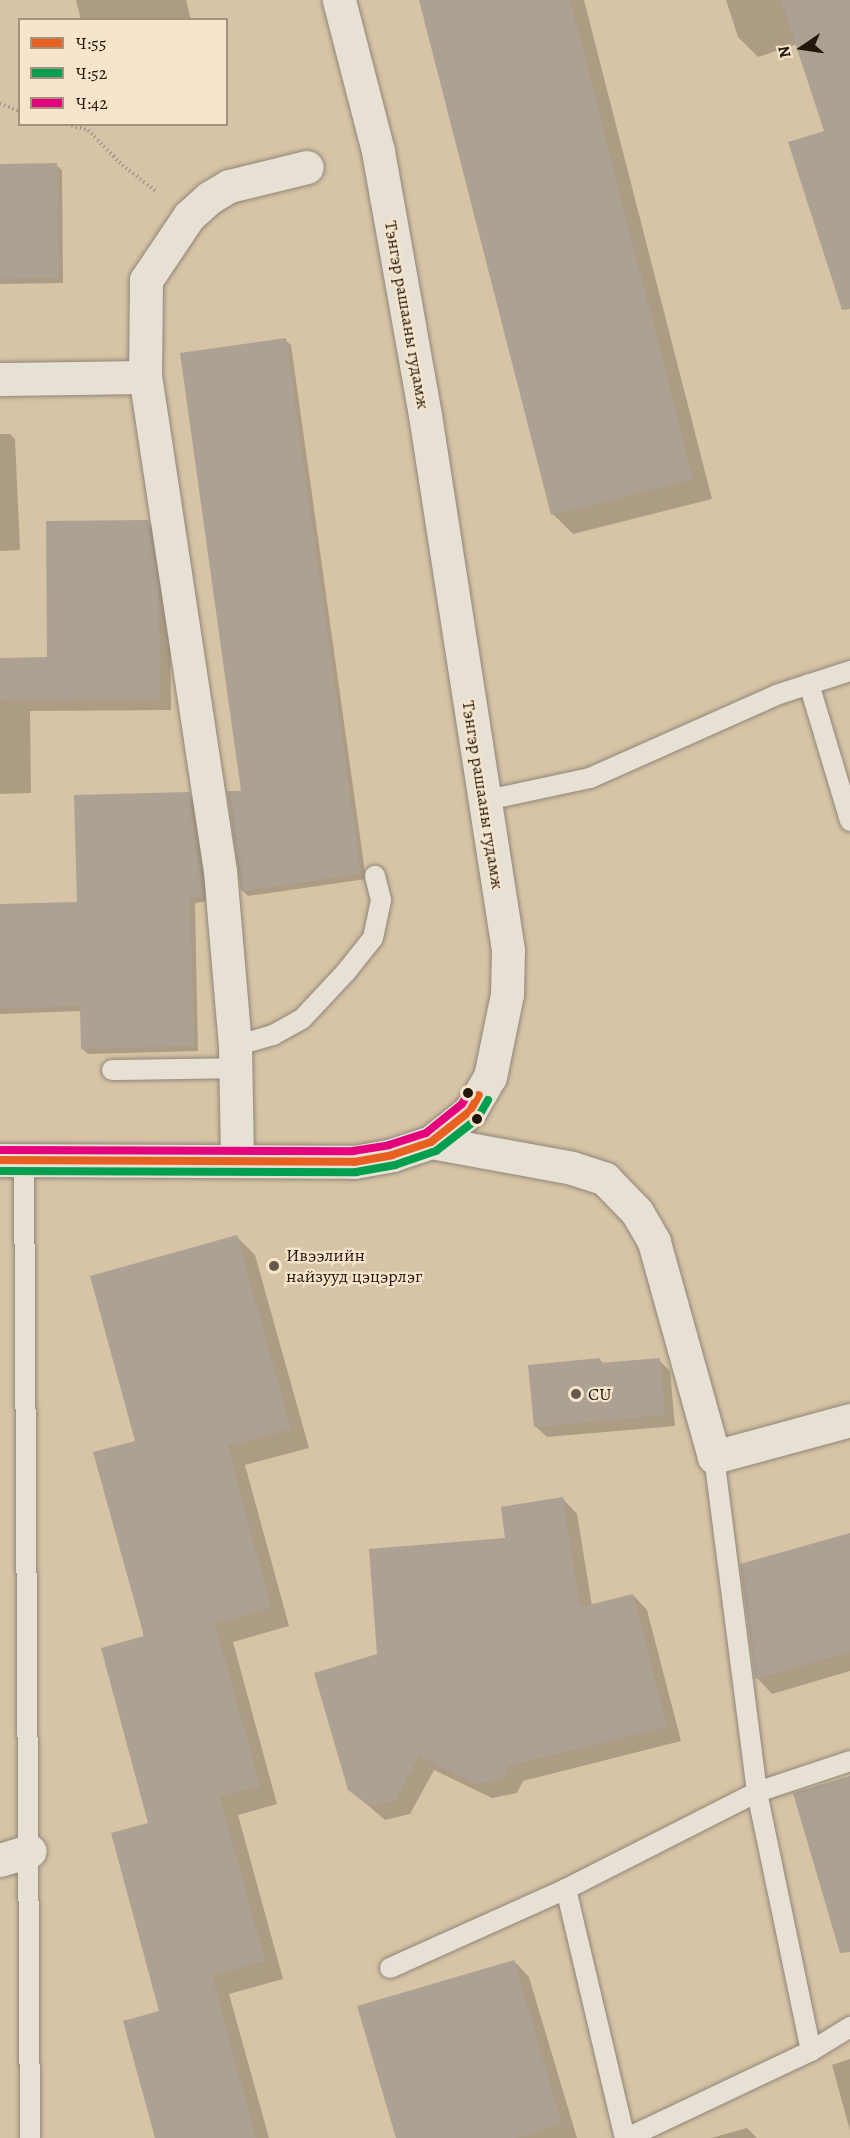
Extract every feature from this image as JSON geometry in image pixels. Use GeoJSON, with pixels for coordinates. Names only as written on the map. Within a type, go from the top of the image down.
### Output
{"type":"FeatureCollection","features":[{"type":"Feature","properties":{"kind":"street","name":"Тэнгэр рашааны гудамж"},"geometry":{"type":"LineString","coordinates":[[12,1160],[354,1162],[392,1155],[431,1142],[470,1112],[490,1077],[507,994],[508,950],[419,381],[378,151],[339,0]]}},
{"type":"Feature","properties":{"kind":"street"},"geometry":{"type":"LineString","coordinates":[[237,1160],[235,1057],[220,871],[144,376],[146,280],[189,216],[209,198],[229,186],[307,167]]}},
{"type":"Feature","properties":{"kind":"street"},"geometry":{"type":"LineString","coordinates":[[0,379],[144,376]]}},
{"type":"Feature","properties":{"kind":"street"},"geometry":{"type":"LineString","coordinates":[[431,1142],[572,1168],[605,1179],[637,1212],[654,1242],[714,1457],[850,1420]]}},
{"type":"Feature","properties":{"kind":"lane"},"geometry":{"type":"LineString","coordinates":[[483,801],[590,778],[776,694],[850,671]]}},
{"type":"Feature","properties":{"kind":"lane"},"geometry":{"type":"LineString","coordinates":[[809,684],[850,821]]}},
{"type":"Feature","properties":{"kind":"lane"},"geometry":{"type":"LineString","coordinates":[[112,1070],[235,1057],[302,1019],[346,972],[373,938],[381,900],[375,876]]}},
{"type":"Feature","properties":{"kind":"lane"},"geometry":{"type":"LineString","coordinates":[[12,1160],[15,1855],[30,2138]]}},
{"type":"Feature","properties":{"kind":"lane"},"geometry":{"type":"LineString","coordinates":[[714,1457],[757,1792],[811,2051]]}},
{"type":"Feature","properties":{"kind":"lane"},"geometry":{"type":"LineString","coordinates":[[390,1968],[566,1889],[757,1792],[850,1761]]}},
{"type":"Feature","properties":{"kind":"lane"},"geometry":{"type":"LineString","coordinates":[[566,1889],[626,2138],[811,2051],[850,2027]]}},
{"type":"Feature","properties":{"kind":"path"},"geometry":{"type":"LineString","coordinates":[[0,103],[18,110]]}},
{"type":"Feature","properties":{"kind":"path"},"geometry":{"type":"LineString","coordinates":[[74,126],[88,130],[122,165],[189,216]]}},
{"type":"Feature","properties":{"kind":"shaded area"},"geometry":{"type":"Polygon","coordinates":[[[0,0],[850,0],[850,2138],[0,2138],[0,0]]]}},
{"type":"Feature","properties":{"kind":"building"},"geometry":{"type":"Polygon","coordinates":[[[419,0],[570,0],[693,479],[551,515],[419,0]]]}},
{"type":"Feature","properties":{"kind":"building"},"geometry":{"type":"Polygon","coordinates":[[[781,0],[850,0],[850,309],[842,310],[788,142],[824,131],[781,0]]]}},
{"type":"Feature","properties":{"kind":"building"},"geometry":{"type":"Polygon","coordinates":[[[57,163],[59,278],[0,279],[0,164],[57,163]]]}},
{"type":"Feature","properties":{"kind":"building"},"geometry":{"type":"Polygon","coordinates":[[[286,338],[361,874],[241,891],[227,791],[241,791],[180,353],[286,338]]]}},
{"type":"Feature","properties":{"kind":"building"},"geometry":{"type":"Polygon","coordinates":[[[148,520],[159,594],[160,699],[0,700],[0,658],[47,657],[46,521],[148,520]]]}},
{"type":"Feature","properties":{"kind":"building"},"geometry":{"type":"Polygon","coordinates":[[[189,792],[203,896],[190,898],[194,1046],[81,1049],[80,1006],[0,1009],[0,904],[77,902],[74,795],[189,792]]]}},
{"type":"Feature","properties":{"kind":"building"},"geometry":{"type":"Polygon","coordinates":[[[237,1235],[291,1429],[228,1446],[271,1608],[215,1623],[260,1786],[220,1797],[265,1961],[212,1976],[256,2138],[155,2138],[123,2021],[159,2011],[111,1833],[148,1823],[101,1648],[144,1636],[93,1452],[135,1441],[90,1276],[237,1235]]]}},
{"type":"Feature","properties":{"kind":"building"},"geometry":{"type":"Polygon","coordinates":[[[600,1358],[600,1363],[660,1358],[665,1415],[534,1427],[528,1365],[600,1358]]]}},
{"type":"Feature","properties":{"kind":"building"},"geometry":{"type":"Polygon","coordinates":[[[563,1497],[580,1607],[633,1594],[667,1727],[509,1766],[503,1779],[476,1784],[419,1756],[396,1800],[369,1806],[348,1790],[314,1673],[377,1654],[369,1549],[505,1538],[501,1507],[563,1497]]]}},
{"type":"Feature","properties":{"kind":"building"},"geometry":{"type":"Polygon","coordinates":[[[850,1533],[850,1652],[755,1679],[740,1564],[850,1533]]]}},
{"type":"Feature","properties":{"kind":"building"},"geometry":{"type":"Polygon","coordinates":[[[850,1776],[850,1952],[840,1953],[793,1793],[850,1776]]]}},
{"type":"Feature","properties":{"kind":"building"},"geometry":{"type":"Polygon","coordinates":[[[514,1960],[562,2124],[515,2138],[396,2138],[357,2006],[514,1960]]]}},
{"type":"Feature","properties":{"kind":"transit line","name":"Ч:42"},"geometry":{"type":"LineString","coordinates":[[0,1150],[353,1151],[389,1145],[426,1133],[462,1104],[470,1090]]}},
{"type":"Feature","properties":{"kind":"transit line","name":"Ч:55"},"geometry":{"type":"LineString","coordinates":[[0,1160],[354,1162],[392,1155],[431,1142],[470,1111],[479,1095]]}},
{"type":"Feature","properties":{"kind":"transit line","name":"Ч:52"},"geometry":{"type":"LineString","coordinates":[[0,1171],[356,1172],[395,1165],[436,1151],[477,1119],[488,1100]]}},
{"type":"Feature","properties":{"kind":"place","name":"Ивээлийн найзууд цэцэрлэг"},"geometry":{"type":"Point","coordinates":[274,1266]}},
{"type":"Feature","properties":{"kind":"place","name":"CU"},"geometry":{"type":"Point","coordinates":[576,1394]}}]}
